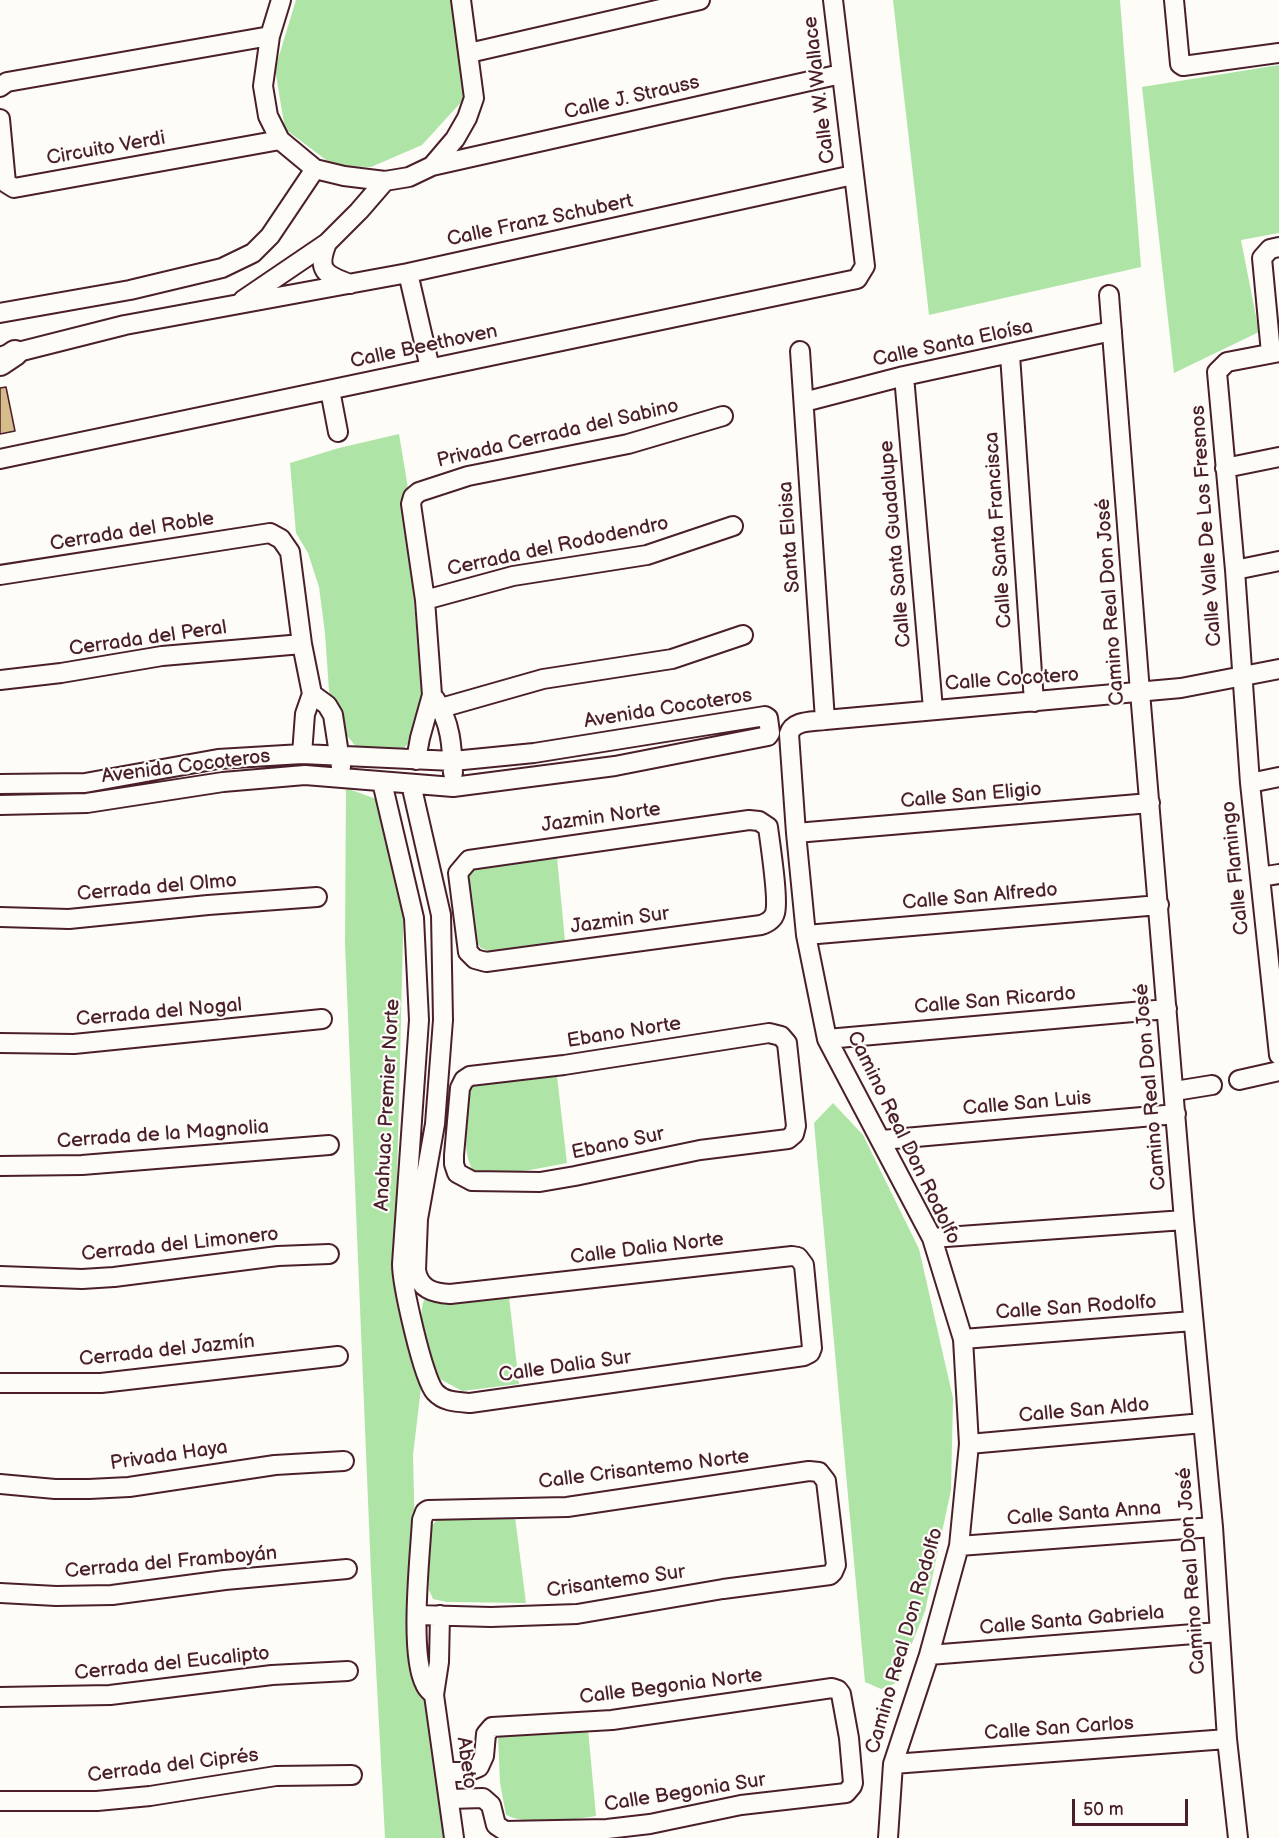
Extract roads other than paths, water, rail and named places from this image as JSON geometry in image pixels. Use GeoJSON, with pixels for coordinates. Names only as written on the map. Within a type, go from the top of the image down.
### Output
{"type":"FeatureCollection","features":[{"type":"Feature","properties":{"kind":"street"},"geometry":{"type":"LineString","coordinates":[[281,0],[270,36],[263,86],[268,116],[280,140],[315,170],[385,182],[409,177],[432,166],[455,140],[468,118],[474,98],[461,0]]}},
{"type":"Feature","properties":{"kind":"street"},"geometry":{"type":"LineString","coordinates":[[469,53],[700,0]]}},
{"type":"Feature","properties":{"kind":"street","name":"Calle W. Wallace"},"geometry":{"type":"LineString","coordinates":[[832,0],[865,266],[857,279]]}},
{"type":"Feature","properties":{"kind":"street"},"geometry":{"type":"LineString","coordinates":[[1174,0],[1180,64],[1186,67],[1279,53]]}},
{"type":"Feature","properties":{"kind":"street"},"geometry":{"type":"LineString","coordinates":[[0,87],[7,82],[270,36]]}},
{"type":"Feature","properties":{"kind":"street","name":"Calle J. Strauss"},"geometry":{"type":"LineString","coordinates":[[432,166],[841,74]]}},
{"type":"Feature","properties":{"kind":"street","name":"Circuito Verdi"},"geometry":{"type":"LineString","coordinates":[[0,119],[6,183],[14,188],[280,140]]}},
{"type":"Feature","properties":{"kind":"street"},"geometry":{"type":"LineString","coordinates":[[2,312],[130,290],[222,268],[253,253],[270,236],[315,170]]}},
{"type":"Feature","properties":{"kind":"street","name":"Calle Franz Schubert"},"geometry":{"type":"LineString","coordinates":[[4,357],[125,324],[408,273],[853,175]]}},
{"type":"Feature","properties":{"kind":"street"},"geometry":{"type":"LineString","coordinates":[[344,176],[355,196],[359,212]]}},
{"type":"Feature","properties":{"kind":"street"},"geometry":{"type":"LineString","coordinates":[[237,304],[327,243],[359,212],[385,182]]}},
{"type":"Feature","properties":{"kind":"street"},"geometry":{"type":"LineString","coordinates":[[327,243],[322,255],[324,269],[328,275],[350,284]]}},
{"type":"Feature","properties":{"kind":"street"},"geometry":{"type":"LineString","coordinates":[[1275,353],[1262,258],[1270,249],[1279,247]]}},
{"type":"Feature","properties":{"kind":"street"},"geometry":{"type":"LineString","coordinates":[[408,273],[430,368]]}},
{"type":"Feature","properties":{"kind":"street","name":"Calle Beethoven"},"geometry":{"type":"LineString","coordinates":[[0,459],[857,279]]}},
{"type":"Feature","properties":{"kind":"street","name":"Camino Real Don José"},"geometry":{"type":"LineString","coordinates":[[1109,295],[1184,1220],[1213,1527],[1227,1738],[1238,1838]]}},
{"type":"Feature","properties":{"kind":"street","name":"Calle Santa Eloísa"},"geometry":{"type":"LineString","coordinates":[[804,402],[904,376],[1113,332]]}},
{"type":"Feature","properties":{"kind":"street","name":"Santa Eloisa"},"geometry":{"type":"LineString","coordinates":[[800,351],[825,720]]}},
{"type":"Feature","properties":{"kind":"street","name":"Calle Valle De Los Fresnos"},"geometry":{"type":"LineString","coordinates":[[1241,675],[1217,372],[1227,362],[1275,353]]}},
{"type":"Feature","properties":{"kind":"street","name":"Calle Santa Francisca"},"geometry":{"type":"LineString","coordinates":[[1010,354],[1034,702]]}},
{"type":"Feature","properties":{"kind":"street","name":"Calle Santa Guadalupe"},"geometry":{"type":"LineString","coordinates":[[904,376],[933,709]]}},
{"type":"Feature","properties":{"kind":"street"},"geometry":{"type":"LineString","coordinates":[[330,390],[338,432]]}},
{"type":"Feature","properties":{"kind":"street","name":"Privada Cerrada del Sabino"},"geometry":{"type":"LineString","coordinates":[[425,600],[411,504],[413,497],[419,492],[468,476],[628,444],[723,416]]}},
{"type":"Feature","properties":{"kind":"street"},"geometry":{"type":"LineString","coordinates":[[1225,468],[1279,457]]}},
{"type":"Feature","properties":{"kind":"street","name":"Cerrada del Rododendro"},"geometry":{"type":"LineString","coordinates":[[425,600],[513,576],[647,555],[733,526]]}},
{"type":"Feature","properties":{"kind":"street","name":"Cerrada del Roble"},"geometry":{"type":"LineString","coordinates":[[0,575],[270,533],[281,538],[290,552],[302,644]]}},
{"type":"Feature","properties":{"kind":"street"},"geometry":{"type":"LineString","coordinates":[[1234,570],[1279,561]]}},
{"type":"Feature","properties":{"kind":"street"},"geometry":{"type":"LineString","coordinates":[[416,760],[434,704],[425,600]]}},
{"type":"Feature","properties":{"kind":"street"},"geometry":{"type":"LineString","coordinates":[[434,704],[543,679],[672,658],[743,635]]}},
{"type":"Feature","properties":{"kind":"street"},"geometry":{"type":"LineString","coordinates":[[302,644],[312,694],[305,714],[302,754]]}},
{"type":"Feature","properties":{"kind":"street","name":"Cerrada del Peral"},"geometry":{"type":"LineString","coordinates":[[0,680],[61,673],[162,656],[302,644]]}},
{"type":"Feature","properties":{"kind":"street","name":"Calle Cocotero"},"geometry":{"type":"LineString","coordinates":[[789,734],[795,724],[825,720],[1185,688],[1279,669]]}},
{"type":"Feature","properties":{"kind":"street","name":"Calle Flamingo"},"geometry":{"type":"LineString","coordinates":[[1241,675],[1260,877],[1275,978],[1279,1054]]}},
{"type":"Feature","properties":{"kind":"street"},"geometry":{"type":"LineString","coordinates":[[312,694],[327,705],[333,715],[342,777]]}},
{"type":"Feature","properties":{"kind":"street"},"geometry":{"type":"LineString","coordinates":[[434,704],[447,720],[451,738],[453,787]]}},
{"type":"Feature","properties":{"kind":"street","name":"Avenida Cocoteros"},"geometry":{"type":"LineString","coordinates":[[0,783],[85,783],[218,759],[302,754],[453,761],[534,753],[765,716],[768,718],[770,733],[768,736],[615,766],[453,787],[306,776],[223,782],[87,803],[0,805]]}},
{"type":"Feature","properties":{"kind":"street","name":"Camino Real Don Rodolfo"},"geometry":{"type":"LineString","coordinates":[[789,734],[806,935],[827,1039],[932,1238],[963,1339],[969,1444],[959,1546],[929,1655],[893,1764],[888,1838]]}},
{"type":"Feature","properties":{"kind":"street"},"geometry":{"type":"LineString","coordinates":[[1250,783],[1279,777]]}},
{"type":"Feature","properties":{"kind":"street","name":"Anahuac Premier Norte"},"geometry":{"type":"LineString","coordinates":[[382,782],[414,918],[419,1020],[411,1125],[411,1219],[416,1270],[422,1286]]}},
{"type":"Feature","properties":{"kind":"street","name":"Anahuac Premier Norte"},"geometry":{"type":"LineString","coordinates":[[404,1290],[402,1264],[435,1124],[443,1020],[441,915],[411,784]]}},
{"type":"Feature","properties":{"kind":"street","name":"Calle San Eligio"},"geometry":{"type":"LineString","coordinates":[[796,833],[1150,803]]}},
{"type":"Feature","properties":{"kind":"street","name":"Jazmin Norte"},"geometry":{"type":"LineString","coordinates":[[462,914],[458,873],[469,860],[748,820],[759,820],[768,827],[774,875]]}},
{"type":"Feature","properties":{"kind":"street"},"geometry":{"type":"LineString","coordinates":[[1260,877],[1279,874]]}},
{"type":"Feature","properties":{"kind":"street","name":"Jazmin Sur"},"geometry":{"type":"LineString","coordinates":[[462,914],[468,952],[475,959],[486,962],[761,925],[770,921],[776,913],[774,875]]}},
{"type":"Feature","properties":{"kind":"street","name":"Cerrada del Olmo"},"geometry":{"type":"LineString","coordinates":[[0,917],[69,919],[317,897]]}},
{"type":"Feature","properties":{"kind":"street","name":"Calle San Alfredo"},"geometry":{"type":"LineString","coordinates":[[806,935],[1159,905]]}},
{"type":"Feature","properties":{"kind":"street"},"geometry":{"type":"LineString","coordinates":[[414,918],[462,914]]}},
{"type":"Feature","properties":{"kind":"street","name":"Calle San Ricardo"},"geometry":{"type":"LineString","coordinates":[[827,1039],[1167,1009]]}},
{"type":"Feature","properties":{"kind":"street","name":"Cerrada del Nogal"},"geometry":{"type":"LineString","coordinates":[[0,1043],[74,1044],[322,1019]]}},
{"type":"Feature","properties":{"kind":"street","name":"Ebano Norte"},"geometry":{"type":"LineString","coordinates":[[456,1123],[460,1088],[464,1080],[470,1076],[564,1065],[769,1033],[781,1036],[787,1043],[793,1089]]}},
{"type":"Feature","properties":{"kind":"street"},"geometry":{"type":"LineString","coordinates":[[1239,1080],[1279,1071]]}},
{"type":"Feature","properties":{"kind":"street"},"geometry":{"type":"LineString","coordinates":[[1175,1091],[1212,1085]]}},
{"type":"Feature","properties":{"kind":"street","name":"Ebano Sur"},"geometry":{"type":"LineString","coordinates":[[456,1123],[454,1164],[457,1173],[472,1181],[540,1182],[700,1150],[788,1139],[794,1134],[796,1126],[793,1089]]}},
{"type":"Feature","properties":{"kind":"street","name":"Calle San Luis"},"geometry":{"type":"LineString","coordinates":[[882,1140],[1176,1114]]}},
{"type":"Feature","properties":{"kind":"street"},"geometry":{"type":"LineString","coordinates":[[411,1125],[456,1123]]}},
{"type":"Feature","properties":{"kind":"street","name":"Cerrada de la Magnolia"},"geometry":{"type":"LineString","coordinates":[[0,1166],[82,1165],[329,1145]]}},
{"type":"Feature","properties":{"kind":"street"},"geometry":{"type":"LineString","coordinates":[[932,1238],[1184,1220]]}},
{"type":"Feature","properties":{"kind":"street","name":"Cerrada del Limonero"},"geometry":{"type":"LineString","coordinates":[[0,1276],[82,1279],[114,1277],[234,1261],[329,1254]]}},
{"type":"Feature","properties":{"kind":"street","name":"Calle Dalia Norte"},"geometry":{"type":"LineString","coordinates":[[404,1290],[422,1286],[429,1291],[450,1294],[792,1256],[798,1257],[804,1265],[812,1348],[810,1353]]}},
{"type":"Feature","properties":{"kind":"street","name":"Calle Dalia Sur"},"geometry":{"type":"LineString","coordinates":[[404,1290],[430,1385],[444,1399],[455,1402],[493,1400],[804,1356],[810,1353]]}},
{"type":"Feature","properties":{"kind":"street","name":"Calle San Rodolfo"},"geometry":{"type":"LineString","coordinates":[[963,1339],[1193,1322]]}},
{"type":"Feature","properties":{"kind":"street","name":"Cerrada del Jazmín"},"geometry":{"type":"LineString","coordinates":[[0,1383],[101,1383],[338,1356]]}},
{"type":"Feature","properties":{"kind":"street","name":"Calle San Aldo"},"geometry":{"type":"LineString","coordinates":[[969,1444],[1203,1424]]}},
{"type":"Feature","properties":{"kind":"street","name":"Privada Haya"},"geometry":{"type":"LineString","coordinates":[[0,1484],[55,1489],[89,1489],[129,1486],[246,1468],[344,1461]]}},
{"type":"Feature","properties":{"kind":"street","name":"Calle Crisantemo Norte"},"geometry":{"type":"LineString","coordinates":[[417,1615],[422,1520],[425,1512],[433,1509],[567,1507],[814,1471],[819,1472],[826,1481],[831,1518]]}},
{"type":"Feature","properties":{"kind":"street","name":"Crisantemo Sur"},"geometry":{"type":"LineString","coordinates":[[417,1615],[491,1617],[577,1614],[723,1589],[826,1576],[834,1572],[836,1565],[831,1518]]}},
{"type":"Feature","properties":{"kind":"street","name":"Calle Santa Anna"},"geometry":{"type":"LineString","coordinates":[[959,1546],[1213,1527]]}},
{"type":"Feature","properties":{"kind":"street","name":"Cerrada del Framboyán"},"geometry":{"type":"LineString","coordinates":[[0,1593],[56,1596],[112,1595],[225,1580],[347,1569]]}},
{"type":"Feature","properties":{"kind":"street"},"geometry":{"type":"LineString","coordinates":[[417,1615],[417,1650],[420,1667],[424,1684],[434,1695]]}},
{"type":"Feature","properties":{"kind":"street"},"geometry":{"type":"LineString","coordinates":[[434,1695],[439,1662],[440,1615]]}},
{"type":"Feature","properties":{"kind":"street","name":"Calle Santa Gabriela"},"geometry":{"type":"LineString","coordinates":[[929,1655],[1219,1632]]}},
{"type":"Feature","properties":{"kind":"street","name":"Cerrada del Eucalipto"},"geometry":{"type":"LineString","coordinates":[[0,1697],[65,1698],[110,1695],[272,1675],[348,1671]]}},
{"type":"Feature","properties":{"kind":"street","name":"Calle Begonia Norte"},"geometry":{"type":"LineString","coordinates":[[445,1772],[473,1771],[479,1767],[484,1756],[486,1734],[492,1727],[612,1720],[832,1688],[841,1694],[849,1738]]}},
{"type":"Feature","properties":{"kind":"street","name":"Abeto"},"geometry":{"type":"LineString","coordinates":[[434,1695],[454,1838]]}},
{"type":"Feature","properties":{"kind":"street","name":"Calle Begonia Sur"},"geometry":{"type":"LineString","coordinates":[[449,1799],[483,1798],[491,1805],[496,1825],[505,1831],[606,1829],[650,1824],[741,1805],[846,1793],[853,1783],[849,1738]]}},
{"type":"Feature","properties":{"kind":"street","name":"Calle San Carlos"},"geometry":{"type":"LineString","coordinates":[[893,1764],[1227,1738]]}},
{"type":"Feature","properties":{"kind":"street","name":"Cerrada del Ciprés"},"geometry":{"type":"LineString","coordinates":[[0,1801],[97,1801],[150,1796],[276,1776],[352,1775]]}}]}
